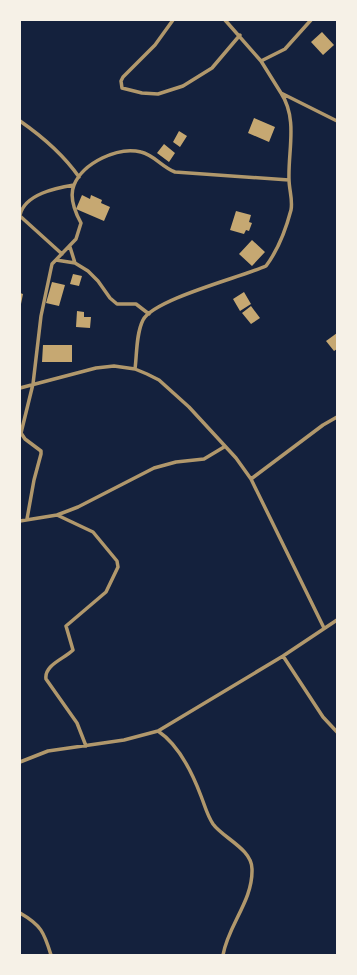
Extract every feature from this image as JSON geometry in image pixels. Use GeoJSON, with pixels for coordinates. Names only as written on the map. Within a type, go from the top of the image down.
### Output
{"type":"FeatureCollection","features":[{"type":"Feature","properties":{"kind":"street"},"geometry":{"type":"LineString","coordinates":[[174,20],[155,45],[123,77],[120,81],[122,88],[142,93],[158,94],[183,86],[212,68],[240,35]]}},
{"type":"Feature","properties":{"kind":"street"},"geometry":{"type":"LineString","coordinates":[[135,369],[140,328],[143,319],[174,298],[266,266],[280,240],[291,209],[292,197],[289,180],[291,125],[288,104],[261,61],[240,35],[225,20]]}},
{"type":"Feature","properties":{"kind":"street"},"geometry":{"type":"LineString","coordinates":[[261,61],[285,49],[311,20]]}},
{"type":"Feature","properties":{"kind":"street"},"geometry":{"type":"LineString","coordinates":[[282,93],[337,121]]}},
{"type":"Feature","properties":{"kind":"street"},"geometry":{"type":"LineString","coordinates":[[20,121],[44,139],[67,160],[79,177]]}},
{"type":"Feature","properties":{"kind":"street"},"geometry":{"type":"LineString","coordinates":[[28,519],[34,480],[41,451],[25,440],[21,433],[33,384],[45,293],[52,264],[70,247],[76,239],[81,223],[76,214],[73,203],[74,185],[79,177],[92,165],[109,154],[124,150],[142,152],[154,158],[164,167],[174,172],[289,180]]}},
{"type":"Feature","properties":{"kind":"street"},"geometry":{"type":"LineString","coordinates":[[62,254],[20,215],[21,211],[31,200],[43,192],[74,185]]}},
{"type":"Feature","properties":{"kind":"street"},"geometry":{"type":"LineString","coordinates":[[70,247],[75,263]]}},
{"type":"Feature","properties":{"kind":"street"},"geometry":{"type":"LineString","coordinates":[[56,260],[75,263],[88,271],[98,281],[110,298],[117,304],[136,304],[149,314]]}},
{"type":"Feature","properties":{"kind":"street"},"geometry":{"type":"LineString","coordinates":[[20,388],[96,368],[114,366],[135,369],[160,380],[170,388],[236,458],[251,479],[324,628]]}},
{"type":"Feature","properties":{"kind":"street"},"geometry":{"type":"LineString","coordinates":[[251,479],[323,425],[337,417]]}},
{"type":"Feature","properties":{"kind":"street"},"geometry":{"type":"LineString","coordinates":[[20,521],[57,515],[78,507],[154,468],[176,462],[204,459],[224,447]]}},
{"type":"Feature","properties":{"kind":"street"},"geometry":{"type":"LineString","coordinates":[[57,515],[92,532],[117,561],[118,567],[106,592],[66,626],[73,650],[50,667],[46,676],[46,679],[77,723],[86,746]]}},
{"type":"Feature","properties":{"kind":"street"},"geometry":{"type":"LineString","coordinates":[[20,762],[48,751],[124,740],[158,731],[283,656],[337,620]]}},
{"type":"Feature","properties":{"kind":"street"},"geometry":{"type":"LineString","coordinates":[[283,656],[323,717],[337,732]]}},
{"type":"Feature","properties":{"kind":"street"},"geometry":{"type":"LineString","coordinates":[[158,731],[167,737],[193,776],[208,817],[214,826],[244,852],[252,867],[248,893],[231,926],[223,955]]}},
{"type":"Feature","properties":{"kind":"street"},"geometry":{"type":"LineString","coordinates":[[20,913],[33,920],[41,928],[51,955]]}},
{"type":"Feature","properties":{"kind":"building"},"geometry":{"type":"Polygon","coordinates":[[[322,32],[334,45],[323,55],[311,42],[322,32]]]}},
{"type":"Feature","properties":{"kind":"building"},"geometry":{"type":"Polygon","coordinates":[[[254,118],[275,127],[269,142],[248,133],[254,118]]]}},
{"type":"Feature","properties":{"kind":"building"},"geometry":{"type":"Polygon","coordinates":[[[179,131],[187,136],[180,147],[173,142],[179,131]]]}},
{"type":"Feature","properties":{"kind":"building"},"geometry":{"type":"Polygon","coordinates":[[[164,144],[175,153],[169,162],[157,153],[164,144]]]}},
{"type":"Feature","properties":{"kind":"building"},"geometry":{"type":"Polygon","coordinates":[[[82,195],[90,199],[91,195],[102,200],[101,203],[110,207],[104,221],[76,209],[82,195]]]}},
{"type":"Feature","properties":{"kind":"building"},"geometry":{"type":"Polygon","coordinates":[[[236,211],[251,215],[249,222],[252,223],[249,231],[246,230],[244,234],[230,230],[236,211]]]}},
{"type":"Feature","properties":{"kind":"building"},"geometry":{"type":"Polygon","coordinates":[[[252,240],[265,252],[252,266],[239,254],[252,240]]]}},
{"type":"Feature","properties":{"kind":"building"},"geometry":{"type":"Polygon","coordinates":[[[73,274],[82,276],[79,286],[70,284],[73,274]]]}},
{"type":"Feature","properties":{"kind":"building"},"geometry":{"type":"Polygon","coordinates":[[[52,282],[65,285],[59,306],[46,303],[52,282]]]}},
{"type":"Feature","properties":{"kind":"building"},"geometry":{"type":"Polygon","coordinates":[[[244,292],[251,304],[240,311],[233,299],[244,292]]]}},
{"type":"Feature","properties":{"kind":"building"},"geometry":{"type":"Polygon","coordinates":[[[20,293],[23,294],[21,304],[20,304],[20,293]]]}},
{"type":"Feature","properties":{"kind":"building"},"geometry":{"type":"Polygon","coordinates":[[[251,306],[260,318],[251,324],[242,313],[251,306]]]}},
{"type":"Feature","properties":{"kind":"building"},"geometry":{"type":"Polygon","coordinates":[[[77,311],[84,312],[84,317],[91,317],[90,328],[76,327],[77,311]]]}},
{"type":"Feature","properties":{"kind":"building"},"geometry":{"type":"Polygon","coordinates":[[[337,333],[337,349],[334,351],[326,341],[337,333]]]}},
{"type":"Feature","properties":{"kind":"building"},"geometry":{"type":"Polygon","coordinates":[[[43,345],[72,345],[72,362],[42,362],[43,345]]]}}]}
